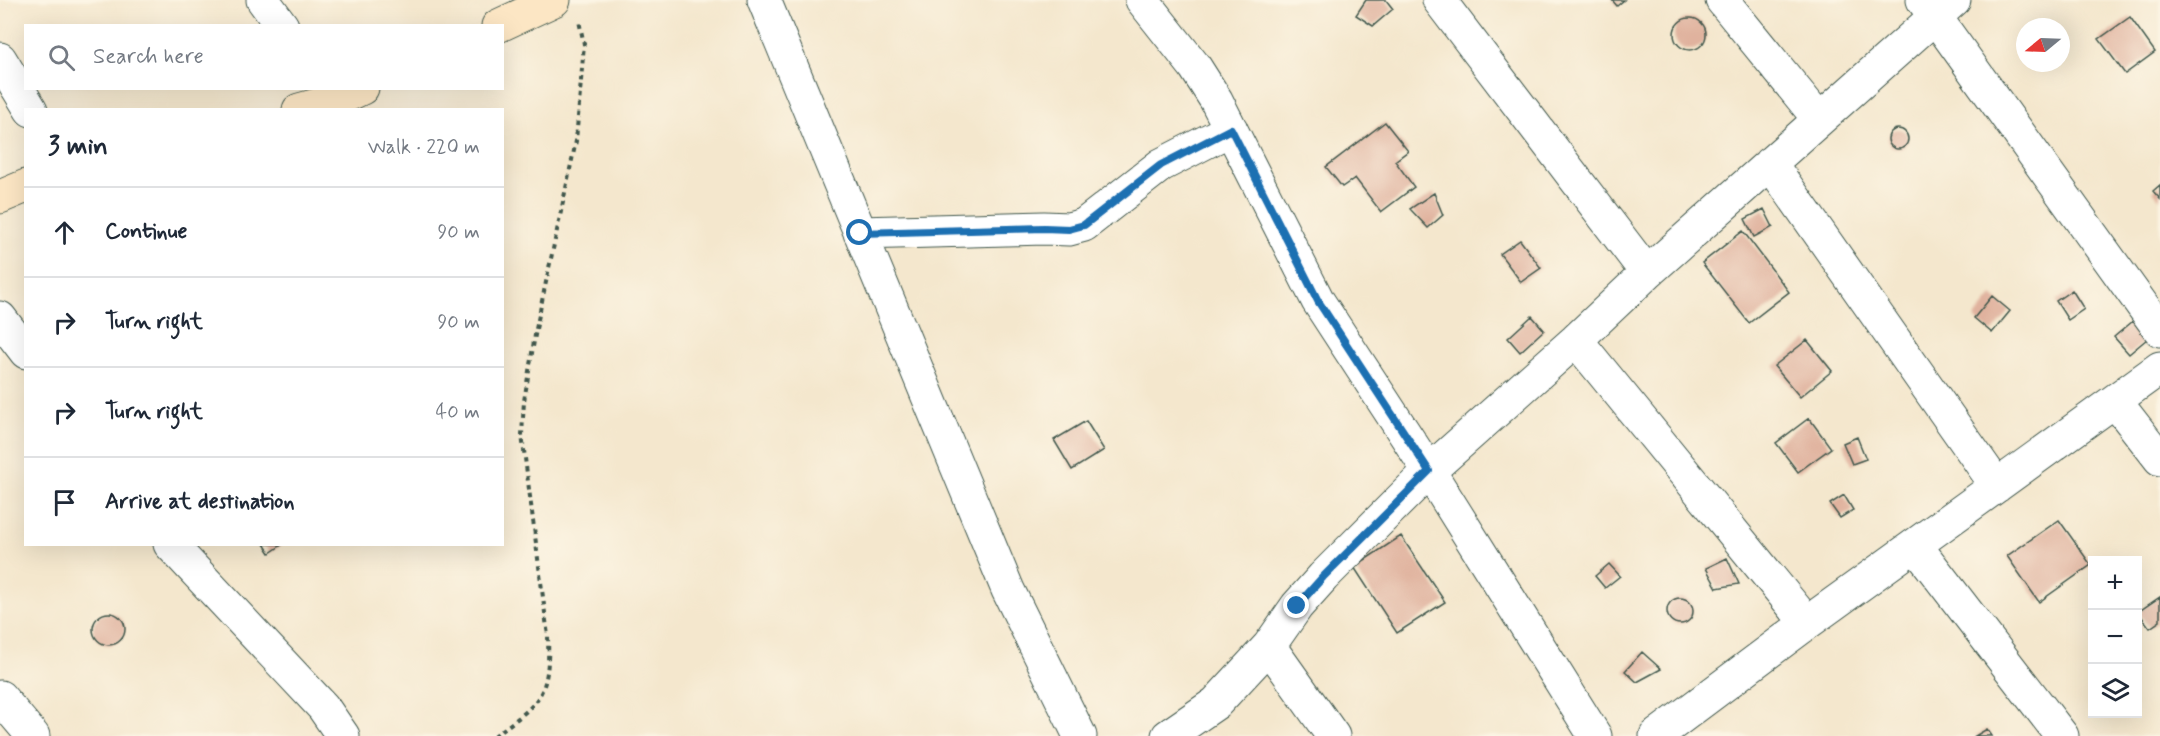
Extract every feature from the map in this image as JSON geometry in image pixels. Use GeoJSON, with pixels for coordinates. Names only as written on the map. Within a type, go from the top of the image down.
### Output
{"type":"FeatureCollection","features":[{"type":"Feature","properties":{"kind":"street"},"geometry":{"type":"LineString","coordinates":[[263,0],[281,24]]}},
{"type":"Feature","properties":{"kind":"street"},"geometry":{"type":"LineString","coordinates":[[764,0],[1008,590],[1080,736]]}},
{"type":"Feature","properties":{"kind":"street"},"geometry":{"type":"LineString","coordinates":[[1142,0],[1195,67],[1231,129],[1318,301],[1429,471],[1595,736]]}},
{"type":"Feature","properties":{"kind":"street"},"geometry":{"type":"LineString","coordinates":[[1722,0],[1820,119]]}},
{"type":"Feature","properties":{"kind":"street"},"geometry":{"type":"LineString","coordinates":[[1443,1],[1647,273]]}},
{"type":"Feature","properties":{"kind":"street"},"geometry":{"type":"LineString","coordinates":[[504,24],[564,5]]}},
{"type":"Feature","properties":{"kind":"street"},"geometry":{"type":"LineString","coordinates":[[1168,736],[1216,704],[1269,646],[1297,606],[1323,577],[1429,471],[1820,119],[1937,5],[2160,330]]}},
{"type":"Feature","properties":{"kind":"street"},"geometry":{"type":"LineString","coordinates":[[0,59],[30,108]]}},
{"type":"Feature","properties":{"kind":"street"},"geometry":{"type":"LineString","coordinates":[[304,108],[344,92]]}},
{"type":"Feature","properties":{"kind":"street"},"geometry":{"type":"LineString","coordinates":[[860,233],[1069,229],[1084,225],[1161,165],[1231,129]]}},
{"type":"Feature","properties":{"kind":"street"},"geometry":{"type":"LineString","coordinates":[[1770,163],[1996,486]]}},
{"type":"Feature","properties":{"kind":"street"},"geometry":{"type":"LineString","coordinates":[[0,197],[24,187]]}},
{"type":"Feature","properties":{"kind":"street"},"geometry":{"type":"LineString","coordinates":[[0,318],[24,349]]}},
{"type":"Feature","properties":{"kind":"street"},"geometry":{"type":"LineString","coordinates":[[1576,340],[1807,623]]}},
{"type":"Feature","properties":{"kind":"street"},"geometry":{"type":"LineString","coordinates":[[1656,736],[1807,623],[2160,368]]}},
{"type":"Feature","properties":{"kind":"street"},"geometry":{"type":"LineString","coordinates":[[2115,401],[2160,459]]}},
{"type":"Feature","properties":{"kind":"street"},"geometry":{"type":"LineString","coordinates":[[1915,545],[2062,736]]}},
{"type":"Feature","properties":{"kind":"street"},"geometry":{"type":"LineString","coordinates":[[172,546],[323,707],[343,736]]}},
{"type":"Feature","properties":{"kind":"street"},"geometry":{"type":"LineString","coordinates":[[1269,646],[1333,736]]}},
{"type":"Feature","properties":{"kind":"street"},"geometry":{"type":"LineString","coordinates":[[0,697],[33,736]]}},
{"type":"Feature","properties":{"kind":"path"},"geometry":{"type":"LineString","coordinates":[[494,736],[530,710],[544,689],[549,667],[548,636],[522,435],[524,401],[536,329],[576,141],[584,44],[564,5]]}},
{"type":"Feature","properties":{"kind":"building"},"geometry":{"type":"Polygon","coordinates":[[[1366,0],[1386,0],[1393,9],[1373,26],[1356,15],[1366,0]]]}},
{"type":"Feature","properties":{"kind":"building"},"geometry":{"type":"Polygon","coordinates":[[[1612,0],[1624,0],[1617,6],[1612,0]]]}},
{"type":"Feature","properties":{"kind":"building"},"geometry":{"type":"Polygon","coordinates":[[[2130,17],[2155,52],[2125,74],[2099,39],[2130,17]]]}},
{"type":"Feature","properties":{"kind":"building"},"geometry":{"type":"Polygon","coordinates":[[[1690,18],[1701,23],[1706,34],[1701,45],[1690,50],[1679,45],[1674,34],[1679,23],[1690,18]]]}},
{"type":"Feature","properties":{"kind":"building"},"geometry":{"type":"Polygon","coordinates":[[[1385,122],[1408,151],[1395,161],[1414,187],[1381,212],[1355,178],[1342,187],[1326,167],[1385,122]]]}},
{"type":"Feature","properties":{"kind":"building"},"geometry":{"type":"Polygon","coordinates":[[[1894,129],[1902,129],[1908,135],[1908,143],[1902,149],[1894,149],[1888,143],[1888,135],[1894,129]]]}},
{"type":"Feature","properties":{"kind":"building"},"geometry":{"type":"Polygon","coordinates":[[[2160,185],[2160,199],[2153,191],[2160,185]]]}},
{"type":"Feature","properties":{"kind":"building"},"geometry":{"type":"Polygon","coordinates":[[[1434,193],[1443,215],[1428,228],[1410,209],[1434,193]]]}},
{"type":"Feature","properties":{"kind":"building"},"geometry":{"type":"Polygon","coordinates":[[[1764,209],[1773,227],[1754,237],[1745,219],[1764,209]]]}},
{"type":"Feature","properties":{"kind":"building"},"geometry":{"type":"Polygon","coordinates":[[[1743,231],[1789,292],[1749,323],[1702,263],[1743,231]]]}},
{"type":"Feature","properties":{"kind":"building"},"geometry":{"type":"Polygon","coordinates":[[[1520,240],[1541,268],[1521,282],[1500,254],[1520,240]]]}},
{"type":"Feature","properties":{"kind":"building"},"geometry":{"type":"Polygon","coordinates":[[[2072,290],[2084,309],[2068,320],[2056,301],[2072,290]]]}},
{"type":"Feature","properties":{"kind":"building"},"geometry":{"type":"Polygon","coordinates":[[[1992,296],[2010,311],[1992,333],[1974,318],[1992,296]]]}},
{"type":"Feature","properties":{"kind":"building"},"geometry":{"type":"Polygon","coordinates":[[[1532,316],[1544,330],[1520,352],[1508,338],[1532,316]]]}},
{"type":"Feature","properties":{"kind":"building"},"geometry":{"type":"Polygon","coordinates":[[[2133,321],[2147,339],[2129,354],[2114,337],[2133,321]]]}},
{"type":"Feature","properties":{"kind":"building"},"geometry":{"type":"Polygon","coordinates":[[[1807,340],[1832,371],[1800,397],[1774,366],[1807,340]]]}},
{"type":"Feature","properties":{"kind":"building"},"geometry":{"type":"Polygon","coordinates":[[[1809,418],[1831,448],[1798,472],[1776,443],[1809,418]]]}},
{"type":"Feature","properties":{"kind":"building"},"geometry":{"type":"Polygon","coordinates":[[[1086,421],[1104,450],[1072,470],[1054,440],[1086,421]]]}},
{"type":"Feature","properties":{"kind":"building"},"geometry":{"type":"Polygon","coordinates":[[[1857,437],[1866,459],[1852,464],[1843,443],[1857,437]]]}},
{"type":"Feature","properties":{"kind":"building"},"geometry":{"type":"Polygon","coordinates":[[[1844,495],[1853,510],[1840,518],[1830,504],[1844,495]]]}},
{"type":"Feature","properties":{"kind":"building"},"geometry":{"type":"Polygon","coordinates":[[[2059,520],[2088,561],[2088,567],[2039,602],[2007,556],[2059,520]]]}},
{"type":"Feature","properties":{"kind":"building"},"geometry":{"type":"Polygon","coordinates":[[[1401,536],[1445,602],[1397,633],[1354,567],[1401,536]]]}},
{"type":"Feature","properties":{"kind":"building"},"geometry":{"type":"Polygon","coordinates":[[[265,546],[280,546],[270,553],[265,546]]]}},
{"type":"Feature","properties":{"kind":"building"},"geometry":{"type":"Polygon","coordinates":[[[1727,558],[1739,584],[1717,588],[1706,568],[1727,558]]]}},
{"type":"Feature","properties":{"kind":"building"},"geometry":{"type":"Polygon","coordinates":[[[1609,564],[1620,576],[1605,588],[1595,576],[1609,564]]]}},
{"type":"Feature","properties":{"kind":"building"},"geometry":{"type":"Polygon","coordinates":[[[2160,597],[2160,621],[2150,628],[2142,617],[2142,609],[2160,597]]]}},
{"type":"Feature","properties":{"kind":"building"},"geometry":{"type":"Polygon","coordinates":[[[1680,598],[1690,601],[1693,611],[1690,621],[1680,624],[1670,621],[1667,611],[1670,601],[1680,598]]]}},
{"type":"Feature","properties":{"kind":"building"},"geometry":{"type":"Polygon","coordinates":[[[109,613],[120,618],[125,629],[120,640],[109,645],[98,640],[93,629],[98,618],[109,613]]]}},
{"type":"Feature","properties":{"kind":"building"},"geometry":{"type":"Polygon","coordinates":[[[1642,652],[1661,669],[1637,682],[1625,671],[1642,652]]]}},
{"type":"Feature","properties":{"kind":"building"},"geometry":{"type":"Polygon","coordinates":[[[1987,729],[1992,736],[1975,736],[1987,729]]]}},
{"type":"Feature","properties":{"kind":"route"},"geometry":{"type":"LineString","coordinates":[[860,233],[1069,229],[1084,225],[1161,165],[1231,129],[1318,301],[1429,471],[1297,606]]}}]}
